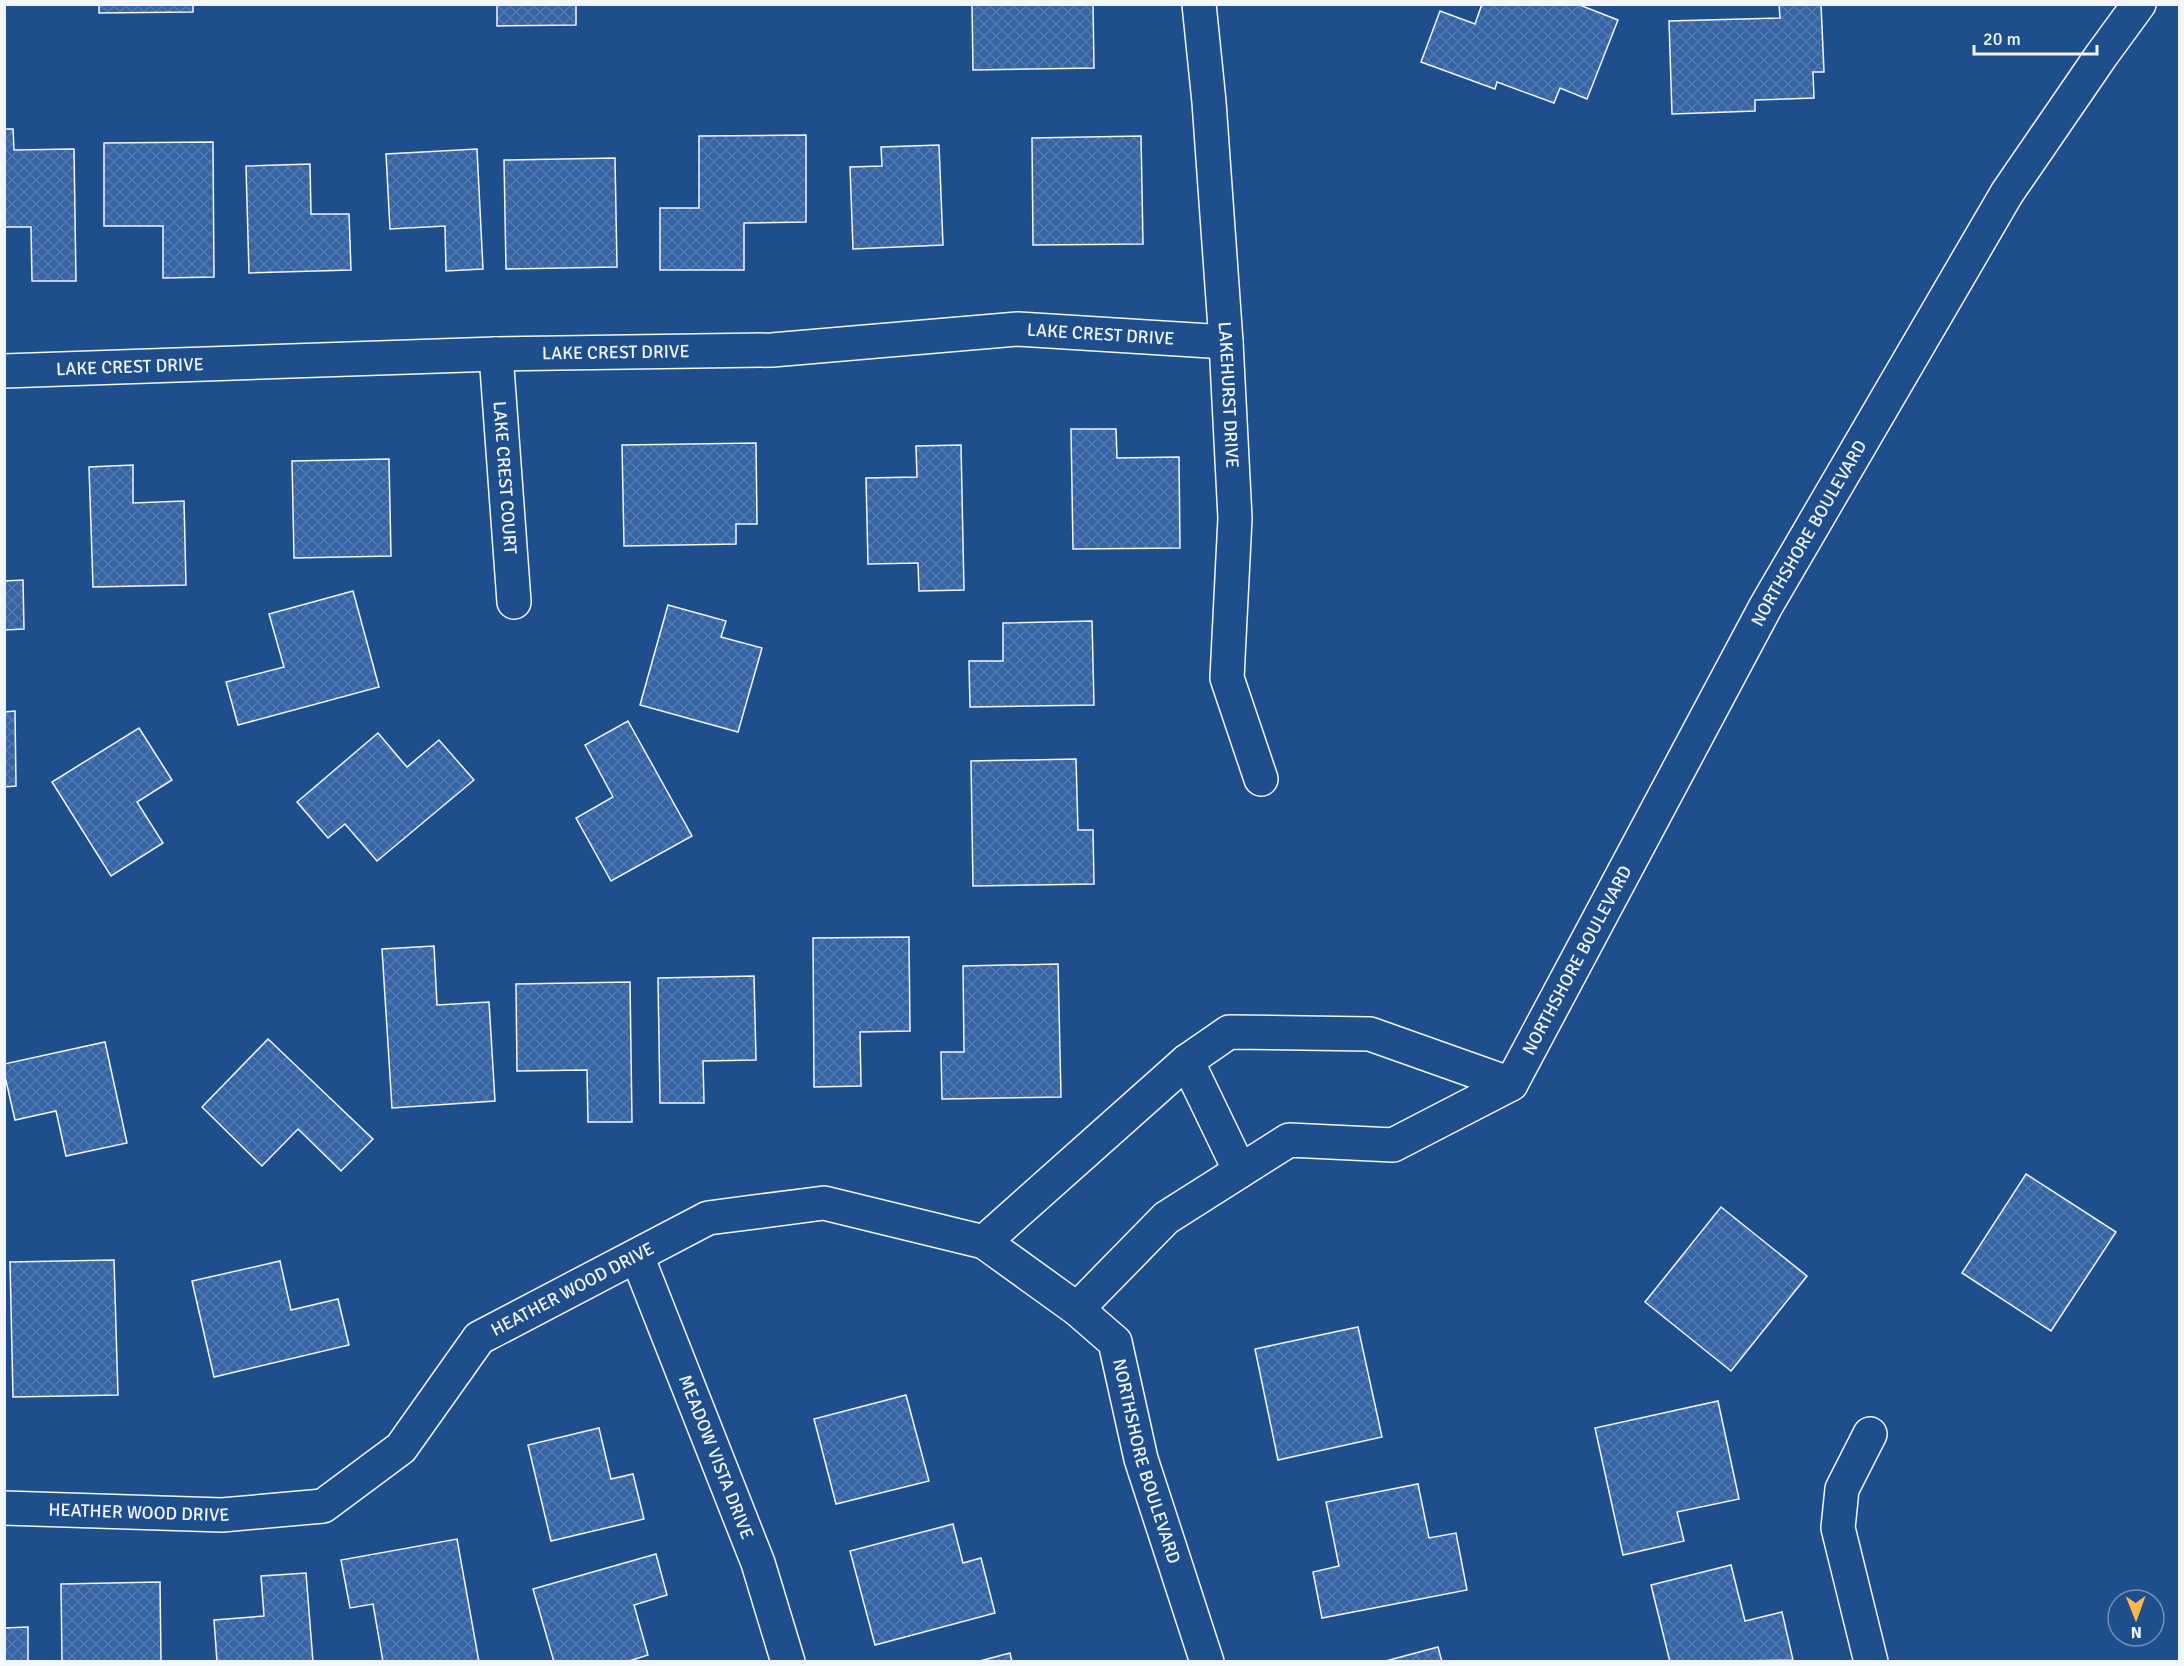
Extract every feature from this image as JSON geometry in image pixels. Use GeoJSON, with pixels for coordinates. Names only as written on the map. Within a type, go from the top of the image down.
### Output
{"type":"FeatureCollection","features":[{"type":"Feature","properties":{"kind":"street","name":"LAKEHURST DRIVE"},"geometry":{"type":"LineString","coordinates":[[1199,4],[1209,102],[1226,342],[1235,518],[1227,678],[1261,779]]}},
{"type":"Feature","properties":{"kind":"street","name":"NORTHSHORE BOULEVARD"},"geometry":{"type":"LineString","coordinates":[[1511,1084],[1772,596],[2007,193],[2139,4]]}},
{"type":"Feature","properties":{"kind":"street","name":"LAKE CREST DRIVE"},"geometry":{"type":"LineString","coordinates":[[4,371],[496,354],[772,350],[1018,329],[1226,342]]}},
{"type":"Feature","properties":{"kind":"street","name":"LAKE CREST COURT"},"geometry":{"type":"LineString","coordinates":[[496,354],[514,602]]}},
{"type":"Feature","properties":{"kind":"street"},"geometry":{"type":"LineString","coordinates":[[984,1242],[1187,1061],[1229,1032],[1370,1034],[1511,1084]]}},
{"type":"Feature","properties":{"kind":"street"},"geometry":{"type":"LineString","coordinates":[[1187,1061],[1240,1171]]}},
{"type":"Feature","properties":{"kind":"street"},"geometry":{"type":"LineString","coordinates":[[1077,1309],[1166,1218],[1289,1140],[1393,1145],[1511,1084]]}},
{"type":"Feature","properties":{"kind":"street","name":"HEATHER WOOD DRIVE"},"geometry":{"type":"LineString","coordinates":[[4,1508],[222,1515],[323,1506],[402,1448],[479,1338],[708,1218],[824,1203],[984,1242],[1077,1309]]}},
{"type":"Feature","properties":{"kind":"street","name":"MEADOW VISTA DRIVE"},"geometry":{"type":"LineString","coordinates":[[637,1256],[758,1563],[788,1662]]}},
{"type":"Feature","properties":{"kind":"street","name":"NORTHSHORE BOULEVARD"},"geometry":{"type":"LineString","coordinates":[[1077,1309],[1115,1342],[1141,1459],[1207,1662]]}},
{"type":"Feature","properties":{"kind":"street"},"geometry":{"type":"LineString","coordinates":[[1870,1434],[1842,1489],[1838,1528],[1871,1662]]}},
{"type":"Feature","properties":{"kind":"building"},"geometry":{"type":"Polygon","coordinates":[[[99,4],[193,4],[193,12],[99,13],[99,4]]]}},
{"type":"Feature","properties":{"kind":"building"},"geometry":{"type":"Polygon","coordinates":[[[497,4],[576,4],[576,25],[497,26],[497,4]]]}},
{"type":"Feature","properties":{"kind":"building"},"geometry":{"type":"Polygon","coordinates":[[[972,4],[1093,4],[1094,68],[973,70],[972,4]]]}},
{"type":"Feature","properties":{"kind":"building"},"geometry":{"type":"Polygon","coordinates":[[[1482,4],[1577,4],[1618,20],[1587,99],[1560,88],[1554,103],[1497,82],[1495,89],[1421,62],[1440,11],[1475,24],[1482,4]]]}},
{"type":"Feature","properties":{"kind":"building"},"geometry":{"type":"Polygon","coordinates":[[[1779,4],[1821,4],[1824,72],[1813,72],[1814,98],[1755,100],[1755,111],[1672,114],[1669,21],[1780,18],[1779,4]]]}},
{"type":"Feature","properties":{"kind":"building"},"geometry":{"type":"Polygon","coordinates":[[[4,129],[13,129],[14,150],[74,149],[76,281],[32,281],[31,227],[4,227],[4,129]]]}},
{"type":"Feature","properties":{"kind":"building"},"geometry":{"type":"Polygon","coordinates":[[[806,135],[806,222],[744,223],[744,270],[660,270],[660,208],[699,208],[699,136],[806,135]]]}},
{"type":"Feature","properties":{"kind":"building"},"geometry":{"type":"Polygon","coordinates":[[[1141,136],[1143,244],[1033,245],[1032,138],[1141,136]]]}},
{"type":"Feature","properties":{"kind":"building"},"geometry":{"type":"Polygon","coordinates":[[[213,142],[214,277],[163,278],[163,226],[104,226],[104,143],[213,142]]]}},
{"type":"Feature","properties":{"kind":"building"},"geometry":{"type":"Polygon","coordinates":[[[939,145],[943,245],[853,249],[850,167],[882,166],[881,147],[939,145]]]}},
{"type":"Feature","properties":{"kind":"building"},"geometry":{"type":"Polygon","coordinates":[[[477,149],[483,269],[446,271],[445,226],[390,229],[386,154],[477,149]]]}},
{"type":"Feature","properties":{"kind":"building"},"geometry":{"type":"Polygon","coordinates":[[[615,158],[617,267],[506,269],[504,160],[615,158]]]}},
{"type":"Feature","properties":{"kind":"building"},"geometry":{"type":"Polygon","coordinates":[[[310,164],[311,214],[349,214],[351,270],[249,273],[246,166],[310,164]]]}},
{"type":"Feature","properties":{"kind":"building"},"geometry":{"type":"Polygon","coordinates":[[[1071,429],[1116,429],[1117,458],[1179,457],[1180,548],[1073,549],[1071,429]]]}},
{"type":"Feature","properties":{"kind":"building"},"geometry":{"type":"Polygon","coordinates":[[[756,443],[757,524],[736,524],[736,544],[624,546],[622,445],[756,443]]]}},
{"type":"Feature","properties":{"kind":"building"},"geometry":{"type":"Polygon","coordinates":[[[961,445],[964,590],[919,591],[918,563],[868,564],[866,478],[917,477],[916,446],[961,445]]]}},
{"type":"Feature","properties":{"kind":"building"},"geometry":{"type":"Polygon","coordinates":[[[389,459],[391,556],[294,558],[292,461],[389,459]]]}},
{"type":"Feature","properties":{"kind":"building"},"geometry":{"type":"Polygon","coordinates":[[[133,465],[133,503],[184,501],[186,585],[93,587],[89,467],[133,465]]]}},
{"type":"Feature","properties":{"kind":"building"},"geometry":{"type":"Polygon","coordinates":[[[23,580],[24,629],[4,630],[4,581],[23,580]]]}},
{"type":"Feature","properties":{"kind":"building"},"geometry":{"type":"Polygon","coordinates":[[[353,591],[379,687],[238,725],[226,682],[284,667],[269,614],[353,591]]]}},
{"type":"Feature","properties":{"kind":"building"},"geometry":{"type":"Polygon","coordinates":[[[668,605],[726,621],[721,637],[762,648],[738,732],[640,705],[668,605]]]}},
{"type":"Feature","properties":{"kind":"building"},"geometry":{"type":"Polygon","coordinates":[[[1092,621],[1094,705],[970,707],[969,661],[1003,661],[1003,623],[1092,621]]]}},
{"type":"Feature","properties":{"kind":"building"},"geometry":{"type":"Polygon","coordinates":[[[15,711],[16,786],[4,787],[4,712],[15,711]]]}},
{"type":"Feature","properties":{"kind":"building"},"geometry":{"type":"Polygon","coordinates":[[[628,721],[692,836],[611,881],[576,818],[613,797],[585,745],[628,721]]]}},
{"type":"Feature","properties":{"kind":"building"},"geometry":{"type":"Polygon","coordinates":[[[139,728],[172,780],[137,802],[163,843],[111,876],[52,782],[139,728]]]}},
{"type":"Feature","properties":{"kind":"building"},"geometry":{"type":"Polygon","coordinates":[[[378,733],[407,767],[439,740],[474,780],[377,861],[345,824],[328,838],[297,802],[378,733]]]}},
{"type":"Feature","properties":{"kind":"building"},"geometry":{"type":"Polygon","coordinates":[[[1076,759],[1078,830],[1093,830],[1094,884],[973,886],[971,761],[1076,759]]]}},
{"type":"Feature","properties":{"kind":"building"},"geometry":{"type":"Polygon","coordinates":[[[909,937],[910,1031],[860,1032],[861,1086],[814,1087],[813,938],[909,937]]]}},
{"type":"Feature","properties":{"kind":"building"},"geometry":{"type":"Polygon","coordinates":[[[434,946],[437,1005],[489,1002],[495,1101],[392,1108],[382,949],[434,946]]]}},
{"type":"Feature","properties":{"kind":"building"},"geometry":{"type":"Polygon","coordinates":[[[1058,964],[1061,1097],[942,1099],[941,1052],[964,1052],[963,966],[1058,964]]]}},
{"type":"Feature","properties":{"kind":"building"},"geometry":{"type":"Polygon","coordinates":[[[754,976],[756,1060],[703,1061],[704,1103],[660,1103],[658,978],[754,976]]]}},
{"type":"Feature","properties":{"kind":"building"},"geometry":{"type":"Polygon","coordinates":[[[630,982],[632,1122],[588,1122],[587,1070],[517,1071],[516,984],[630,982]]]}},
{"type":"Feature","properties":{"kind":"building"},"geometry":{"type":"Polygon","coordinates":[[[268,1039],[373,1139],[341,1171],[298,1129],[262,1166],[202,1107],[268,1039]]]}},
{"type":"Feature","properties":{"kind":"building"},"geometry":{"type":"Polygon","coordinates":[[[105,1042],[127,1143],[66,1156],[56,1111],[15,1120],[4,1064],[105,1042]]]}},
{"type":"Feature","properties":{"kind":"building"},"geometry":{"type":"Polygon","coordinates":[[[2026,1174],[2116,1232],[2051,1331],[1962,1273],[2026,1174]]]}},
{"type":"Feature","properties":{"kind":"building"},"geometry":{"type":"Polygon","coordinates":[[[1721,1207],[1807,1276],[1731,1371],[1645,1302],[1721,1207]]]}},
{"type":"Feature","properties":{"kind":"building"},"geometry":{"type":"Polygon","coordinates":[[[114,1260],[118,1395],[13,1397],[10,1262],[114,1260]]]}},
{"type":"Feature","properties":{"kind":"building"},"geometry":{"type":"Polygon","coordinates":[[[280,1261],[291,1310],[338,1299],[349,1345],[214,1377],[192,1281],[280,1261]]]}},
{"type":"Feature","properties":{"kind":"building"},"geometry":{"type":"Polygon","coordinates":[[[1358,1327],[1382,1437],[1278,1460],[1255,1349],[1358,1327]]]}},
{"type":"Feature","properties":{"kind":"building"},"geometry":{"type":"Polygon","coordinates":[[[906,1395],[929,1481],[836,1504],[814,1419],[906,1395]]]}},
{"type":"Feature","properties":{"kind":"building"},"geometry":{"type":"Polygon","coordinates":[[[1718,1401],[1739,1499],[1677,1512],[1684,1541],[1623,1555],[1595,1428],[1718,1401]]]}},
{"type":"Feature","properties":{"kind":"building"},"geometry":{"type":"Polygon","coordinates":[[[599,1428],[611,1479],[633,1474],[644,1519],[551,1541],[528,1445],[599,1428]]]}},
{"type":"Feature","properties":{"kind":"building"},"geometry":{"type":"Polygon","coordinates":[[[1418,1484],[1429,1538],[1456,1533],[1467,1590],[1322,1618],[1313,1572],[1339,1566],[1326,1502],[1418,1484]]]}},
{"type":"Feature","properties":{"kind":"building"},"geometry":{"type":"Polygon","coordinates":[[[953,1524],[963,1563],[981,1558],[995,1613],[875,1645],[850,1551],[953,1524]]]}},
{"type":"Feature","properties":{"kind":"building"},"geometry":{"type":"Polygon","coordinates":[[[457,1539],[479,1662],[383,1662],[373,1604],[350,1608],[341,1560],[457,1539]]]}},
{"type":"Feature","properties":{"kind":"building"},"geometry":{"type":"Polygon","coordinates":[[[656,1554],[667,1595],[634,1605],[648,1655],[626,1662],[554,1662],[533,1589],[656,1554]]]}},
{"type":"Feature","properties":{"kind":"building"},"geometry":{"type":"Polygon","coordinates":[[[1731,1565],[1745,1621],[1782,1612],[1793,1660],[1670,1662],[1651,1585],[1731,1565]]]}},
{"type":"Feature","properties":{"kind":"building"},"geometry":{"type":"Polygon","coordinates":[[[306,1573],[313,1662],[217,1662],[214,1620],[264,1616],[261,1576],[306,1573]]]}},
{"type":"Feature","properties":{"kind":"building"},"geometry":{"type":"Polygon","coordinates":[[[160,1582],[161,1662],[62,1662],[61,1584],[160,1582]]]}},
{"type":"Feature","properties":{"kind":"building"},"geometry":{"type":"Polygon","coordinates":[[[28,1627],[28,1662],[4,1662],[4,1628],[28,1627]]]}},
{"type":"Feature","properties":{"kind":"building"},"geometry":{"type":"Polygon","coordinates":[[[1438,1647],[1442,1662],[1382,1662],[1438,1647]]]}},
{"type":"Feature","properties":{"kind":"building"},"geometry":{"type":"Polygon","coordinates":[[[1010,1653],[1012,1662],[976,1662],[1010,1653]]]}}]}
